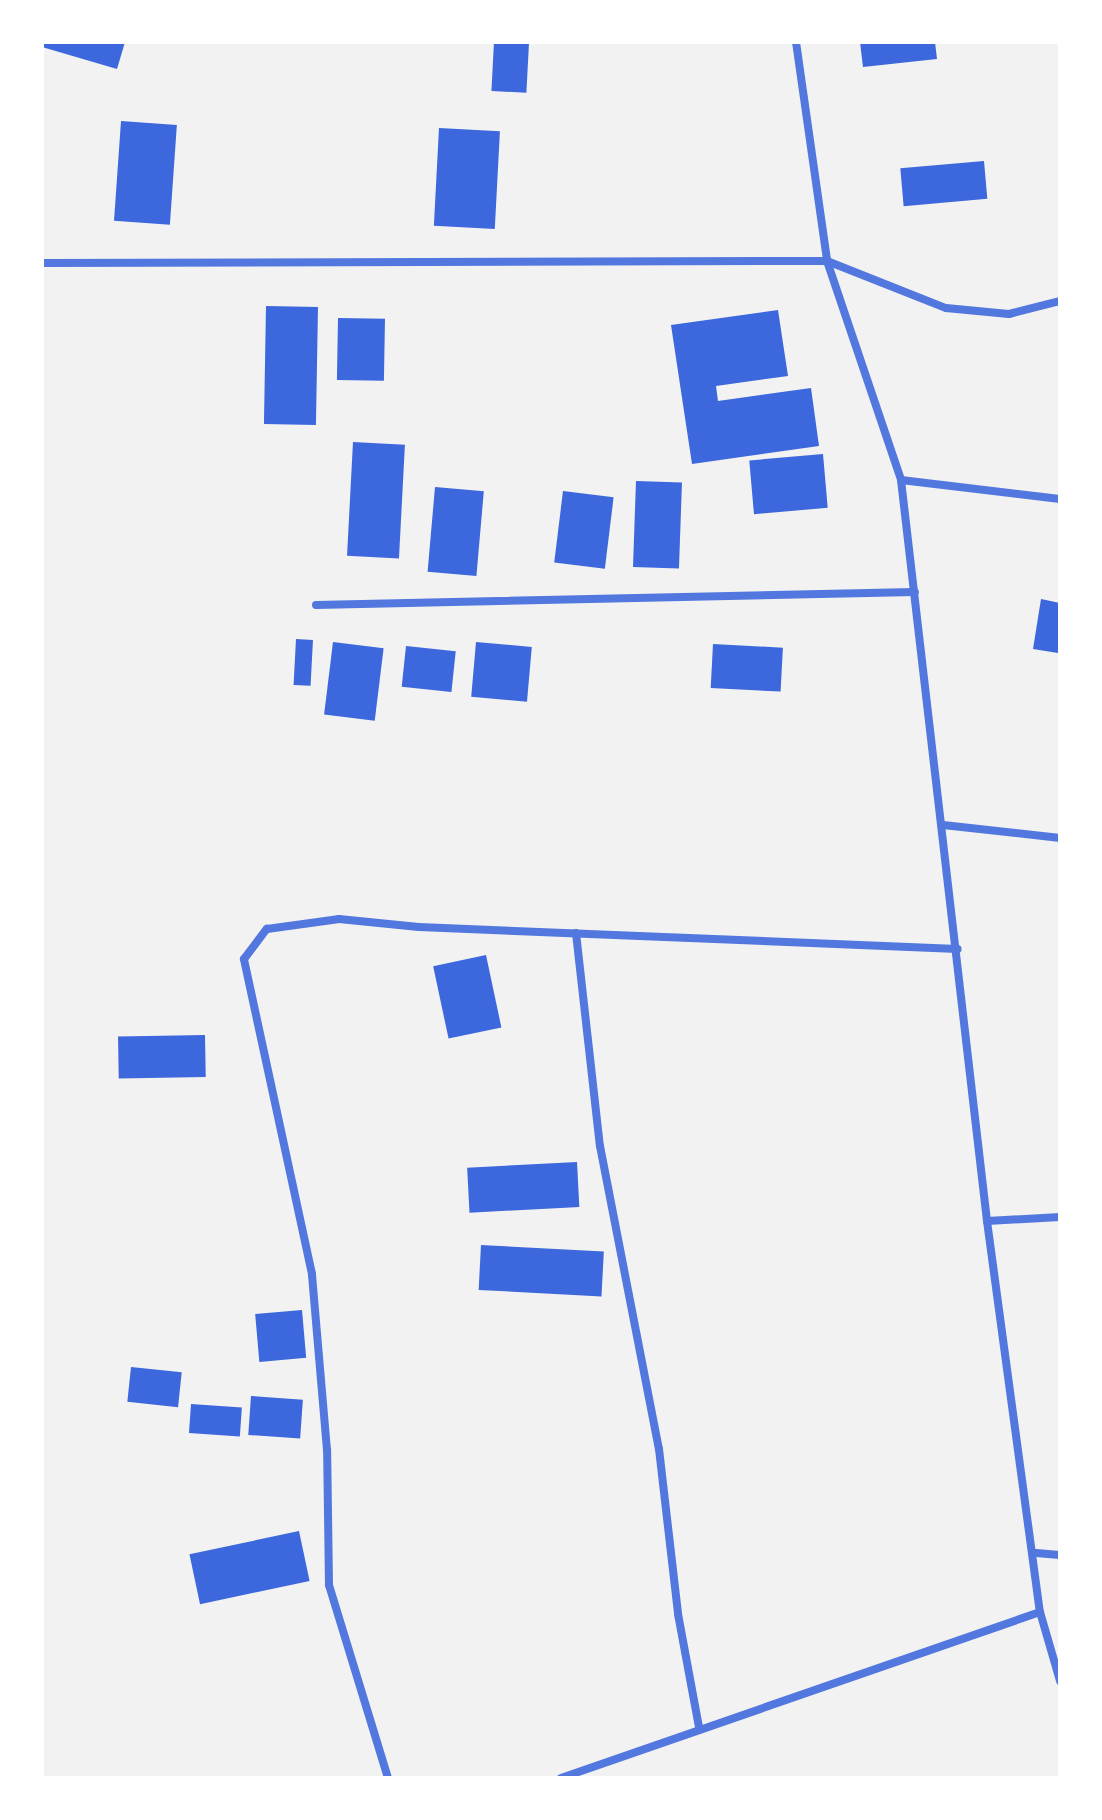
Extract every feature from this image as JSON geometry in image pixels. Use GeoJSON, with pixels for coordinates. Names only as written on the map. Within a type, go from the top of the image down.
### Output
{"type":"FeatureCollection","features":[{"type":"Feature","properties":{"kind":"street"},"geometry":{"type":"LineString","coordinates":[[796,42],[827,261],[901,480],[958,949],[987,1221],[1036,1553],[1040,1612],[1060,1681]]}},
{"type":"Feature","properties":{"kind":"street"},"geometry":{"type":"LineString","coordinates":[[42,263],[827,261],[946,308],[1009,314],[1060,301]]}},
{"type":"Feature","properties":{"kind":"street"},"geometry":{"type":"LineString","coordinates":[[901,480],[1060,499]]}},
{"type":"Feature","properties":{"kind":"street"},"geometry":{"type":"LineString","coordinates":[[316,605],[915,592]]}},
{"type":"Feature","properties":{"kind":"street"},"geometry":{"type":"LineString","coordinates":[[943,825],[1060,838]]}},
{"type":"Feature","properties":{"kind":"street"},"geometry":{"type":"LineString","coordinates":[[388,1778],[329,1585],[327,1450],[312,1274],[244,959],[267,929],[339,919],[576,933],[958,949]]}},
{"type":"Feature","properties":{"kind":"street"},"geometry":{"type":"LineString","coordinates":[[576,933],[600,1146],[659,1449],[678,1614],[699,1727]]}},
{"type":"Feature","properties":{"kind":"street"},"geometry":{"type":"LineString","coordinates":[[987,1221],[1060,1217]]}},
{"type":"Feature","properties":{"kind":"street"},"geometry":{"type":"LineString","coordinates":[[1036,1553],[1060,1555]]}},
{"type":"Feature","properties":{"kind":"street"},"geometry":{"type":"LineString","coordinates":[[561,1778],[699,1727],[1040,1612]]}},
{"type":"Feature","properties":{"kind":"building"},"geometry":{"type":"Polygon","coordinates":[[[42,42],[125,42],[117,69],[42,47],[42,42]]]}},
{"type":"Feature","properties":{"kind":"building"},"geometry":{"type":"Polygon","coordinates":[[[494,42],[529,44],[526,93],[491,91],[494,42]]]}},
{"type":"Feature","properties":{"kind":"building"},"geometry":{"type":"Polygon","coordinates":[[[860,42],[935,42],[937,59],[863,67],[860,42]]]}},
{"type":"Feature","properties":{"kind":"building"},"geometry":{"type":"Polygon","coordinates":[[[121,121],[177,125],[170,225],[114,221],[121,121]]]}},
{"type":"Feature","properties":{"kind":"building"},"geometry":{"type":"Polygon","coordinates":[[[439,128],[500,131],[495,229],[434,226],[439,128]]]}},
{"type":"Feature","properties":{"kind":"building"},"geometry":{"type":"Polygon","coordinates":[[[984,161],[987,199],[904,206],[900,168],[984,161]]]}},
{"type":"Feature","properties":{"kind":"building"},"geometry":{"type":"Polygon","coordinates":[[[266,306],[318,307],[316,425],[264,424],[266,306]]]}},
{"type":"Feature","properties":{"kind":"building"},"geometry":{"type":"Polygon","coordinates":[[[778,310],[788,376],[716,386],[718,401],[811,388],[819,446],[692,464],[671,325],[778,310]]]}},
{"type":"Feature","properties":{"kind":"building"},"geometry":{"type":"Polygon","coordinates":[[[338,318],[385,319],[384,381],[337,380],[338,318]]]}},
{"type":"Feature","properties":{"kind":"building"},"geometry":{"type":"Polygon","coordinates":[[[353,442],[405,445],[399,559],[347,556],[353,442]]]}},
{"type":"Feature","properties":{"kind":"building"},"geometry":{"type":"Polygon","coordinates":[[[823,454],[828,508],[754,514],[749,460],[823,454]]]}},
{"type":"Feature","properties":{"kind":"building"},"geometry":{"type":"Polygon","coordinates":[[[636,481],[682,483],[679,569],[633,567],[636,481]]]}},
{"type":"Feature","properties":{"kind":"building"},"geometry":{"type":"Polygon","coordinates":[[[435,487],[484,491],[476,576],[428,572],[435,487]]]}},
{"type":"Feature","properties":{"kind":"building"},"geometry":{"type":"Polygon","coordinates":[[[563,491],[614,497],[605,569],[554,562],[563,491]]]}},
{"type":"Feature","properties":{"kind":"building"},"geometry":{"type":"Polygon","coordinates":[[[1041,599],[1060,603],[1058,653],[1033,649],[1041,599]]]}},
{"type":"Feature","properties":{"kind":"building"},"geometry":{"type":"Polygon","coordinates":[[[296,639],[313,640],[311,686],[294,685],[296,639]]]}},
{"type":"Feature","properties":{"kind":"building"},"geometry":{"type":"Polygon","coordinates":[[[333,642],[384,648],[375,721],[324,714],[333,642]]]}},
{"type":"Feature","properties":{"kind":"building"},"geometry":{"type":"Polygon","coordinates":[[[476,642],[532,647],[527,702],[471,697],[476,642]]]}},
{"type":"Feature","properties":{"kind":"building"},"geometry":{"type":"Polygon","coordinates":[[[713,644],[783,648],[781,692],[711,688],[713,644]]]}},
{"type":"Feature","properties":{"kind":"building"},"geometry":{"type":"Polygon","coordinates":[[[406,646],[456,651],[451,692],[402,687],[406,646]]]}},
{"type":"Feature","properties":{"kind":"building"},"geometry":{"type":"Polygon","coordinates":[[[486,955],[501,1027],[449,1039],[433,966],[486,955]]]}},
{"type":"Feature","properties":{"kind":"building"},"geometry":{"type":"Polygon","coordinates":[[[205,1035],[206,1077],[119,1079],[118,1037],[205,1035]]]}},
{"type":"Feature","properties":{"kind":"building"},"geometry":{"type":"Polygon","coordinates":[[[577,1162],[579,1207],[470,1213],[467,1168],[577,1162]]]}},
{"type":"Feature","properties":{"kind":"building"},"geometry":{"type":"Polygon","coordinates":[[[481,1245],[604,1251],[601,1296],[479,1290],[481,1245]]]}},
{"type":"Feature","properties":{"kind":"building"},"geometry":{"type":"Polygon","coordinates":[[[302,1310],[306,1358],[259,1362],[255,1314],[302,1310]]]}},
{"type":"Feature","properties":{"kind":"building"},"geometry":{"type":"Polygon","coordinates":[[[131,1367],[182,1372],[178,1407],[127,1402],[131,1367]]]}},
{"type":"Feature","properties":{"kind":"building"},"geometry":{"type":"Polygon","coordinates":[[[251,1396],[303,1400],[300,1439],[248,1435],[251,1396]]]}},
{"type":"Feature","properties":{"kind":"building"},"geometry":{"type":"Polygon","coordinates":[[[191,1404],[242,1408],[240,1436],[189,1433],[191,1404]]]}},
{"type":"Feature","properties":{"kind":"building"},"geometry":{"type":"Polygon","coordinates":[[[299,1531],[310,1581],[200,1604],[189,1554],[299,1531]]]}}]}
